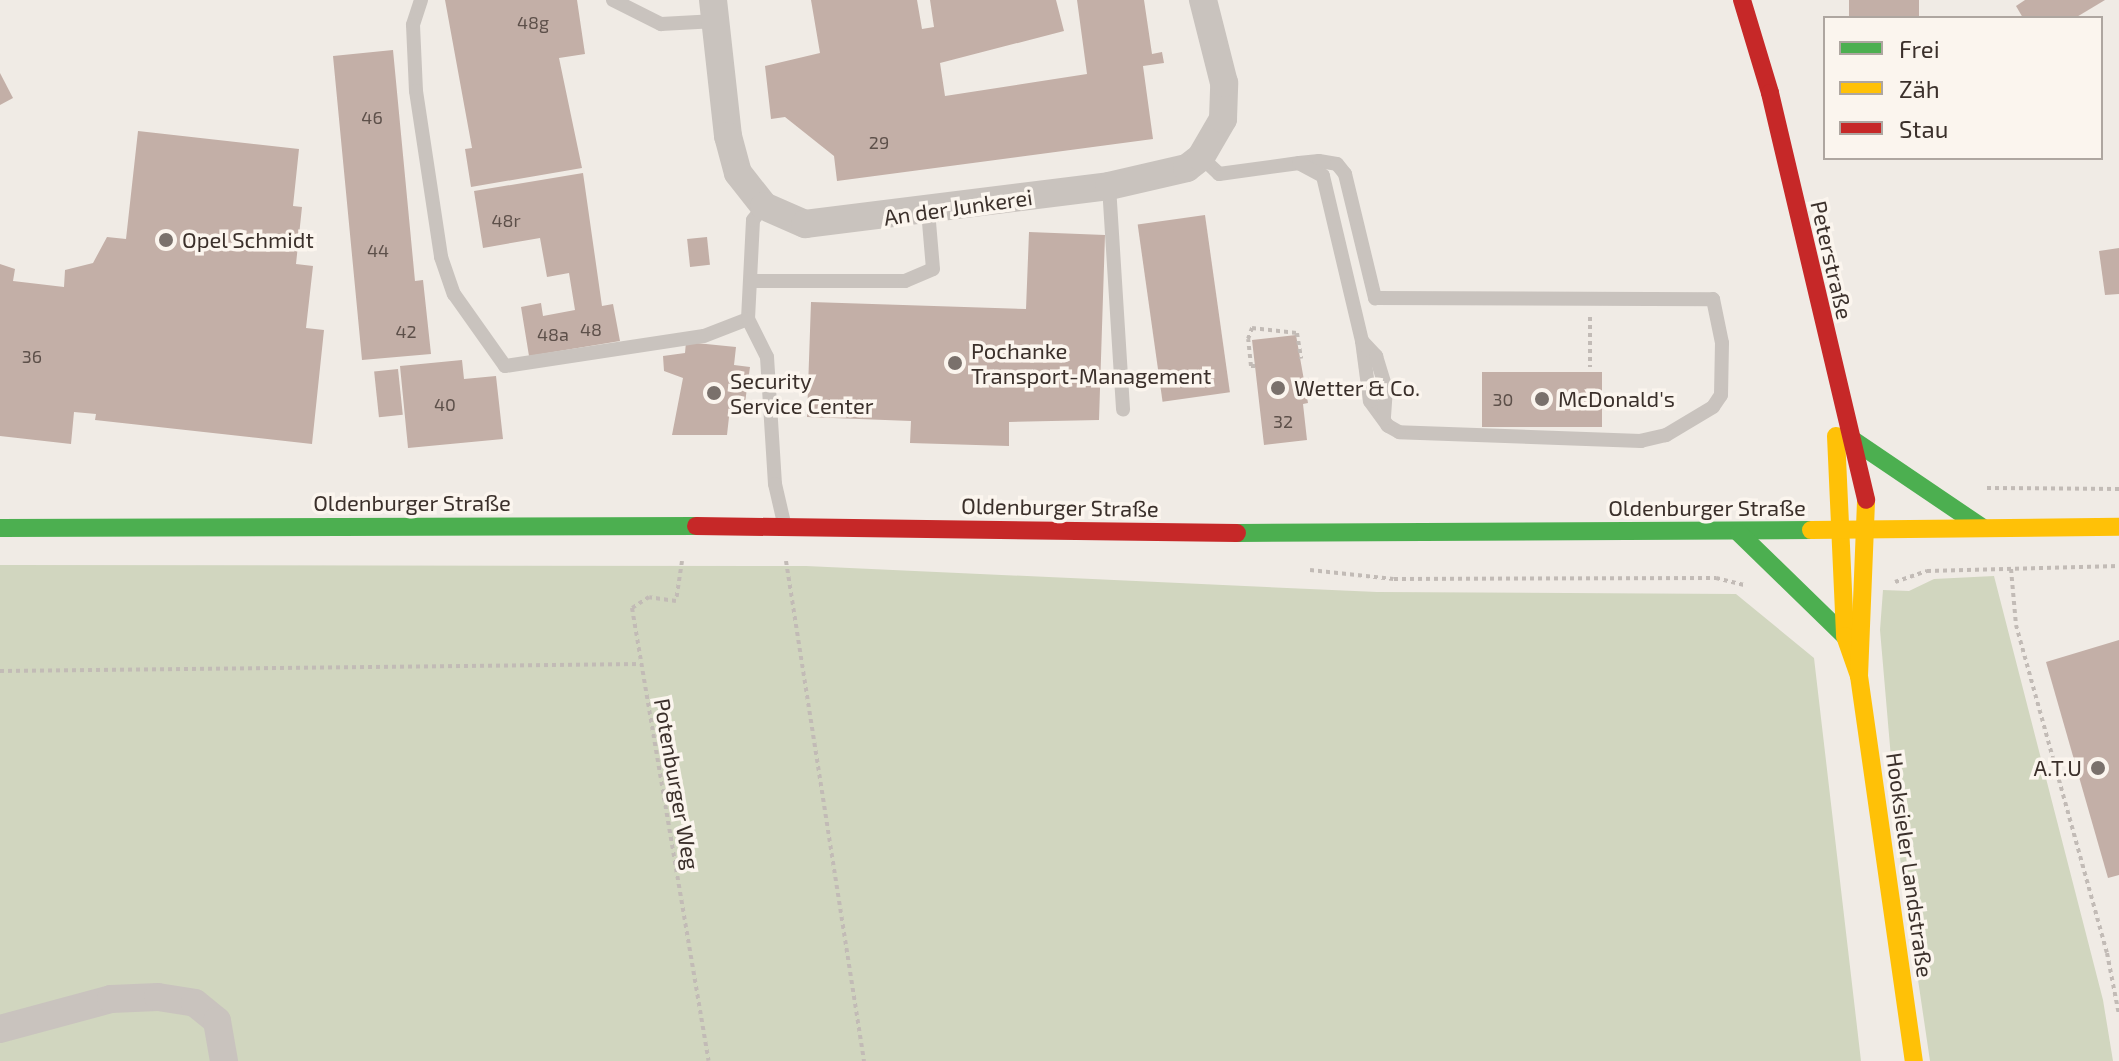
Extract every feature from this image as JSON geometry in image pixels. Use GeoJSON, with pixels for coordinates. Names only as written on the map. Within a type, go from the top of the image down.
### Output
{"type":"FeatureCollection","features":[{"type":"Feature","properties":{"kind":"main road","name":"Peterstraße"},"geometry":{"type":"LineString","coordinates":[[1742,0],[1770,93],[1837,392],[1866,493],[1868,531]]}},
{"type":"Feature","properties":{"kind":"main road","name":"Peterstraße"},"geometry":{"type":"LineString","coordinates":[[1837,392],[1839,531]]}},
{"type":"Feature","properties":{"kind":"main road"},"geometry":{"type":"LineString","coordinates":[[1853,440],[1983,528]]}},
{"type":"Feature","properties":{"kind":"main road","name":"Oldenburger Straße"},"geometry":{"type":"LineString","coordinates":[[0,528],[785,526],[1739,533],[2119,527]]}},
{"type":"Feature","properties":{"kind":"main road","name":"Hooksieler Landstraße"},"geometry":{"type":"LineString","coordinates":[[1839,531],[1845,636],[1859,676],[1914,1061]]}},
{"type":"Feature","properties":{"kind":"main road","name":"Hooksieler Landstraße"},"geometry":{"type":"LineString","coordinates":[[1859,676],[1868,531]]}},
{"type":"Feature","properties":{"kind":"main road"},"geometry":{"type":"LineString","coordinates":[[1739,533],[1845,636]]}},
{"type":"Feature","properties":{"kind":"street"},"geometry":{"type":"LineString","coordinates":[[1201,157],[1223,119],[1224,83],[1203,0]]}},
{"type":"Feature","properties":{"kind":"street","name":"An der Junkerei"},"geometry":{"type":"LineString","coordinates":[[714,10],[728,136],[738,173],[764,206],[805,224],[1109,186],[1171,174],[1201,157]]}},
{"type":"Feature","properties":{"kind":"street"},"geometry":{"type":"LineString","coordinates":[[0,1029],[111,999],[158,997],[195,1003],[217,1021],[224,1061]]}},
{"type":"Feature","properties":{"kind":"lane"},"geometry":{"type":"LineString","coordinates":[[421,0],[413,25],[416,91],[441,257],[454,294],[505,366],[704,336],[748,319]]}},
{"type":"Feature","properties":{"kind":"lane"},"geometry":{"type":"LineString","coordinates":[[613,0],[661,24],[714,10]]}},
{"type":"Feature","properties":{"kind":"lane"},"geometry":{"type":"LineString","coordinates":[[1201,157],[1219,174],[1299,163],[1328,161],[1345,174],[1375,298],[1713,299],[1724,366],[1721,395],[1713,407],[1666,435],[1641,441],[1399,432],[1370,401],[1362,341],[1323,176],[1299,163]]}},
{"type":"Feature","properties":{"kind":"lane"},"geometry":{"type":"LineString","coordinates":[[1109,186],[1123,410]]}},
{"type":"Feature","properties":{"kind":"lane"},"geometry":{"type":"LineString","coordinates":[[764,206],[753,220],[748,319],[767,357],[775,484],[785,526]]}},
{"type":"Feature","properties":{"kind":"lane"},"geometry":{"type":"LineString","coordinates":[[751,281],[905,281],[933,269],[928,211]]}},
{"type":"Feature","properties":{"kind":"path"},"geometry":{"type":"LineString","coordinates":[[1590,298],[1590,367]]}},
{"type":"Feature","properties":{"kind":"path"},"geometry":{"type":"LineString","coordinates":[[1255,366],[1251,366],[1248,339],[1252,328],[1297,333],[1301,359]]}},
{"type":"Feature","properties":{"kind":"path","name":"Potenburger Weg"},"geometry":{"type":"LineString","coordinates":[[682,554],[676,601],[649,597],[632,608],[709,1061]]}},
{"type":"Feature","properties":{"kind":"path"},"geometry":{"type":"LineString","coordinates":[[785,554],[864,1061]]}},
{"type":"Feature","properties":{"kind":"path"},"geometry":{"type":"LineString","coordinates":[[2119,566],[2011,569],[2016,625],[2107,953],[2119,1015]]}},
{"type":"Feature","properties":{"kind":"path"},"geometry":{"type":"LineString","coordinates":[[0,671],[640,664]]}},
{"type":"Feature","properties":{"kind":"green space"},"geometry":{"type":"Polygon","coordinates":[[[0,565],[806,566],[1377,592],[1736,594],[1814,658],[1861,1061],[0,1061],[0,565]]]}},
{"type":"Feature","properties":{"kind":"green space"},"geometry":{"type":"Polygon","coordinates":[[[1994,576],[2103,1000],[2113,1061],[1930,1061],[1899,851],[1880,630],[1883,590],[1909,591],[1934,579],[1994,576]]]}},
{"type":"Feature","properties":{"kind":"building"},"geometry":{"type":"Polygon","coordinates":[[[445,0],[577,0],[585,54],[559,58],[582,168],[471,187],[465,149],[472,148],[445,0]]]}},
{"type":"Feature","properties":{"kind":"building"},"geometry":{"type":"Polygon","coordinates":[[[811,0],[917,0],[922,29],[934,27],[930,0],[1056,0],[1064,31],[940,63],[945,96],[1087,74],[1077,0],[1144,0],[1152,54],[1162,52],[1164,63],[1143,66],[1153,139],[837,181],[834,156],[785,117],[771,119],[765,66],[820,53],[811,0]]]}},
{"type":"Feature","properties":{"kind":"building"},"geometry":{"type":"Polygon","coordinates":[[[1849,0],[1919,0],[1919,16],[1849,16],[1849,0]]]}},
{"type":"Feature","properties":{"kind":"building"},"geometry":{"type":"Polygon","coordinates":[[[2025,0],[2105,0],[2078,16],[2022,16],[2016,6],[2025,0]]]}},
{"type":"Feature","properties":{"kind":"building"},"geometry":{"type":"Polygon","coordinates":[[[393,50],[415,281],[423,280],[431,354],[362,360],[333,56],[393,50]]]}},
{"type":"Feature","properties":{"kind":"building"},"geometry":{"type":"Polygon","coordinates":[[[0,73],[13,98],[0,105],[0,73]]]}},
{"type":"Feature","properties":{"kind":"building"},"geometry":{"type":"Polygon","coordinates":[[[138,131],[299,149],[293,206],[302,207],[296,264],[313,266],[306,328],[324,330],[312,444],[95,420],[96,414],[74,412],[71,444],[0,436],[0,264],[15,269],[13,281],[64,287],[65,270],[93,263],[107,237],[126,239],[138,131]]]}},
{"type":"Feature","properties":{"kind":"building"},"geometry":{"type":"Polygon","coordinates":[[[583,173],[602,306],[613,304],[620,341],[529,356],[521,307],[541,303],[543,316],[575,310],[569,273],[547,277],[540,238],[483,248],[474,191],[583,173]]]}},
{"type":"Feature","properties":{"kind":"building"},"geometry":{"type":"Polygon","coordinates":[[[1205,215],[1230,392],[1163,402],[1138,224],[1205,215]]]}},
{"type":"Feature","properties":{"kind":"building","name":"Pochanke Transport-Management"},"geometry":{"type":"Polygon","coordinates":[[[1029,232],[1105,235],[1099,420],[1009,422],[1009,446],[910,443],[911,421],[807,417],[811,302],[1026,309],[1029,232]]]}},
{"type":"Feature","properties":{"kind":"building"},"geometry":{"type":"Polygon","coordinates":[[[707,237],[710,265],[690,267],[687,239],[707,237]]]}},
{"type":"Feature","properties":{"kind":"building"},"geometry":{"type":"Polygon","coordinates":[[[2119,248],[2119,294],[2105,295],[2099,251],[2119,248]]]}},
{"type":"Feature","properties":{"kind":"building"},"geometry":{"type":"Polygon","coordinates":[[[1296,335],[1308,403],[1303,404],[1307,440],[1264,445],[1252,340],[1296,335]]]}},
{"type":"Feature","properties":{"kind":"building","name":"Security Service Center"},"geometry":{"type":"Polygon","coordinates":[[[686,342],[736,347],[734,365],[750,367],[744,410],[730,408],[727,435],[672,435],[683,378],[664,371],[663,356],[685,353],[686,342]]]}},
{"type":"Feature","properties":{"kind":"building"},"geometry":{"type":"Polygon","coordinates":[[[462,360],[464,379],[496,376],[503,439],[408,448],[400,366],[462,360]]]}},
{"type":"Feature","properties":{"kind":"building"},"geometry":{"type":"Polygon","coordinates":[[[398,369],[403,415],[379,417],[374,372],[398,369]]]}},
{"type":"Feature","properties":{"kind":"building","name":"McDonald's"},"geometry":{"type":"Polygon","coordinates":[[[1482,372],[1602,372],[1602,427],[1482,427],[1482,372]]]}},
{"type":"Feature","properties":{"kind":"building","name":"A.T.U"},"geometry":{"type":"Polygon","coordinates":[[[2119,640],[2119,875],[2108,878],[2046,662],[2119,640]]]}},
{"type":"Feature","properties":{"kind":"traffic: fast"},"geometry":{"type":"LineString","coordinates":[[1853,440],[1983,528]]}},
{"type":"Feature","properties":{"kind":"traffic: fast"},"geometry":{"type":"LineString","coordinates":[[0,528],[696,526]]}},
{"type":"Feature","properties":{"kind":"traffic: fast"},"geometry":{"type":"LineString","coordinates":[[1237,533],[1811,530]]}},
{"type":"Feature","properties":{"kind":"traffic: fast"},"geometry":{"type":"LineString","coordinates":[[1739,533],[1845,636]]}},
{"type":"Feature","properties":{"kind":"traffic: slow"},"geometry":{"type":"LineString","coordinates":[[1836,436],[1845,636],[1859,676],[1914,1061]]}},
{"type":"Feature","properties":{"kind":"traffic: slow"},"geometry":{"type":"LineString","coordinates":[[1859,676],[1866,500]]}},
{"type":"Feature","properties":{"kind":"traffic: slow"},"geometry":{"type":"LineString","coordinates":[[1811,530],[2119,527]]}},
{"type":"Feature","properties":{"kind":"traffic: jam"},"geometry":{"type":"LineString","coordinates":[[1742,0],[1770,93],[1866,500]]}},
{"type":"Feature","properties":{"kind":"traffic: jam"},"geometry":{"type":"LineString","coordinates":[[696,526],[1237,533]]}},
{"type":"Feature","properties":{"kind":"place","name":"Opel Schmidt"},"geometry":{"type":"Point","coordinates":[166,240]}},
{"type":"Feature","properties":{"kind":"place","name":"Pochanke Transport-Management"},"geometry":{"type":"Point","coordinates":[955,363]}},
{"type":"Feature","properties":{"kind":"place","name":"Wetter & Co."},"geometry":{"type":"Point","coordinates":[1278,388]}},
{"type":"Feature","properties":{"kind":"place","name":"Security Service Center"},"geometry":{"type":"Point","coordinates":[714,393]}},
{"type":"Feature","properties":{"kind":"place","name":"McDonald's"},"geometry":{"type":"Point","coordinates":[1542,399]}},
{"type":"Feature","properties":{"kind":"place","name":"A.T.U"},"geometry":{"type":"Point","coordinates":[2098,768]}}]}
